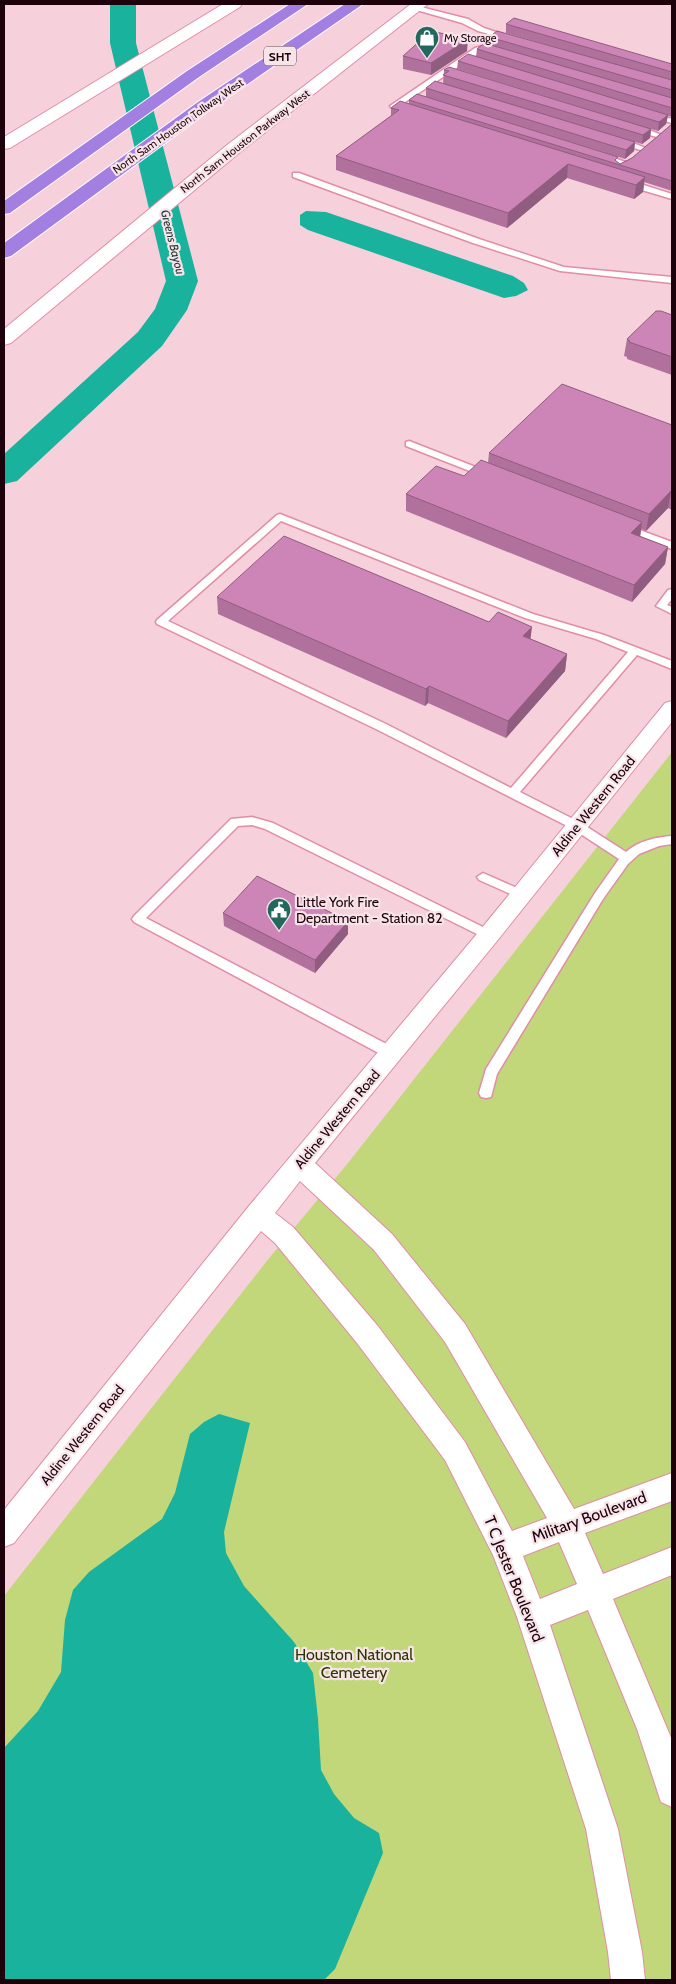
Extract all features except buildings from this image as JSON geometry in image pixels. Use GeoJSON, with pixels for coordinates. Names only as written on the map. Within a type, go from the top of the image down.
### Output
{"type":"FeatureCollection","features":[{"type":"Feature","properties":{"kind":"highway","name":"SHT"},"geometry":{"type":"LineString","coordinates":[[4,209],[193,74],[300,4]]}},
{"type":"Feature","properties":{"kind":"highway","name":"North Sam Houston Tollway West"},"geometry":{"type":"LineString","coordinates":[[4,252],[204,106],[355,4]]}},
{"type":"Feature","properties":{"kind":"main road"},"geometry":{"type":"LineString","coordinates":[[4,144],[234,4]]}},
{"type":"Feature","properties":{"kind":"main road","name":"North Sam Houston Parkway West"},"geometry":{"type":"LineString","coordinates":[[4,339],[233,149],[418,5]]}},
{"type":"Feature","properties":{"kind":"street","name":"Aldine Western Road"},"geometry":{"type":"LineString","coordinates":[[4,1533],[258,1214],[522,895],[672,708]]}},
{"type":"Feature","properties":{"kind":"street"},"geometry":{"type":"LineString","coordinates":[[298,1165],[323,1185],[383,1242],[456,1333],[567,1525],[653,1729],[672,1791]]}},
{"type":"Feature","properties":{"kind":"street","name":"T C Jester Boulevard"},"geometry":{"type":"LineString","coordinates":[[258,1214],[284,1235],[367,1334],[455,1450],[505,1548],[532,1617],[602,1829],[625,1952],[628,1980]]}},
{"type":"Feature","properties":{"kind":"street","name":"Military Boulevard"},"geometry":{"type":"LineString","coordinates":[[505,1548],[672,1487]]}},
{"type":"Feature","properties":{"kind":"street"},"geometry":{"type":"LineString","coordinates":[[532,1617],[597,1593],[672,1561]]}},
{"type":"Feature","properties":{"kind":"lane"},"geometry":{"type":"LineString","coordinates":[[418,5],[465,21],[483,31],[516,39]]}},
{"type":"Feature","properties":{"kind":"lane"},"geometry":{"type":"LineString","coordinates":[[409,114],[400,111],[394,106],[465,58],[484,48],[500,52]]}},
{"type":"Feature","properties":{"kind":"lane"},"geometry":{"type":"LineString","coordinates":[[465,58],[475,61]]}},
{"type":"Feature","properties":{"kind":"lane"},"geometry":{"type":"LineString","coordinates":[[447,71],[456,74]]}},
{"type":"Feature","properties":{"kind":"lane"},"geometry":{"type":"LineString","coordinates":[[428,84],[437,86]]}},
{"type":"Feature","properties":{"kind":"lane"},"geometry":{"type":"LineString","coordinates":[[410,96],[420,99]]}},
{"type":"Feature","properties":{"kind":"lane"},"geometry":{"type":"LineString","coordinates":[[644,112],[672,121]]}},
{"type":"Feature","properties":{"kind":"lane"},"geometry":{"type":"LineString","coordinates":[[672,125],[635,156],[618,177],[672,197]]}},
{"type":"Feature","properties":{"kind":"lane"},"geometry":{"type":"LineString","coordinates":[[632,127],[660,136]]}},
{"type":"Feature","properties":{"kind":"lane"},"geometry":{"type":"LineString","coordinates":[[607,137],[635,156]]}},
{"type":"Feature","properties":{"kind":"lane"},"geometry":{"type":"LineString","coordinates":[[589,152],[635,156]]}},
{"type":"Feature","properties":{"kind":"lane"},"geometry":{"type":"LineString","coordinates":[[296,175],[476,241],[563,269],[672,280]]}},
{"type":"Feature","properties":{"kind":"lane"},"geometry":{"type":"LineString","coordinates":[[409,444],[500,480]]}},
{"type":"Feature","properties":{"kind":"lane"},"geometry":{"type":"LineString","coordinates":[[627,858],[577,826],[382,727],[161,622],[280,517],[529,616],[600,637],[672,665]]}},
{"type":"Feature","properties":{"kind":"lane"},"geometry":{"type":"LineString","coordinates":[[618,525],[672,546]]}},
{"type":"Feature","properties":{"kind":"lane"},"geometry":{"type":"LineString","coordinates":[[672,592],[661,606],[672,611]]}},
{"type":"Feature","properties":{"kind":"lane"},"geometry":{"type":"LineString","coordinates":[[512,794],[635,651]]}},
{"type":"Feature","properties":{"kind":"lane"},"geometry":{"type":"LineString","coordinates":[[391,1054],[138,919],[235,822],[252,821],[269,826],[489,935]]}},
{"type":"Feature","properties":{"kind":"lane"},"geometry":{"type":"LineString","coordinates":[[486,1093],[491,1073],[495,1066],[600,896],[627,858],[635,851],[657,842],[672,840]]}},
{"type":"Feature","properties":{"kind":"lane"},"geometry":{"type":"LineString","coordinates":[[483,877],[522,895]]}},
{"type":"Feature","properties":{"kind":"green space","name":"Houston National Cemetery"},"geometry":{"type":"Polygon","coordinates":[[[672,752],[672,1980],[4,1980],[4,1596],[266,1262],[348,1163],[672,752]]]}},
{"type":"Feature","properties":{"kind":"shaded area"},"geometry":{"type":"Polygon","coordinates":[[[306,211],[326,212],[513,276],[524,283],[528,290],[516,296],[504,298],[308,230],[300,225],[300,215],[306,211]]]}},
{"type":"Feature","properties":{"kind":"shaded area"},"geometry":{"type":"Polygon","coordinates":[[[219,1414],[250,1423],[224,1532],[226,1553],[244,1586],[294,1642],[313,1673],[321,1770],[334,1794],[354,1818],[379,1833],[383,1853],[335,1969],[324,1980],[4,1980],[4,1748],[38,1711],[61,1672],[65,1620],[73,1590],[89,1572],[162,1519],[175,1493],[190,1434],[204,1422],[219,1414]]]}},
{"type":"Feature","properties":{"kind":"waterway","name":"Greens Bayou"},"geometry":{"type":"LineString","coordinates":[[4,473],[150,339],[171,310],[182,281],[123,43],[123,4]]}},
{"type":"Feature","properties":{"kind":"place","name":"My Storage"},"geometry":{"type":"Point","coordinates":[427,59]}},
{"type":"Feature","properties":{"kind":"place","name":"Little York Fire Department - Station 82"},"geometry":{"type":"Point","coordinates":[279,931]}}]}
